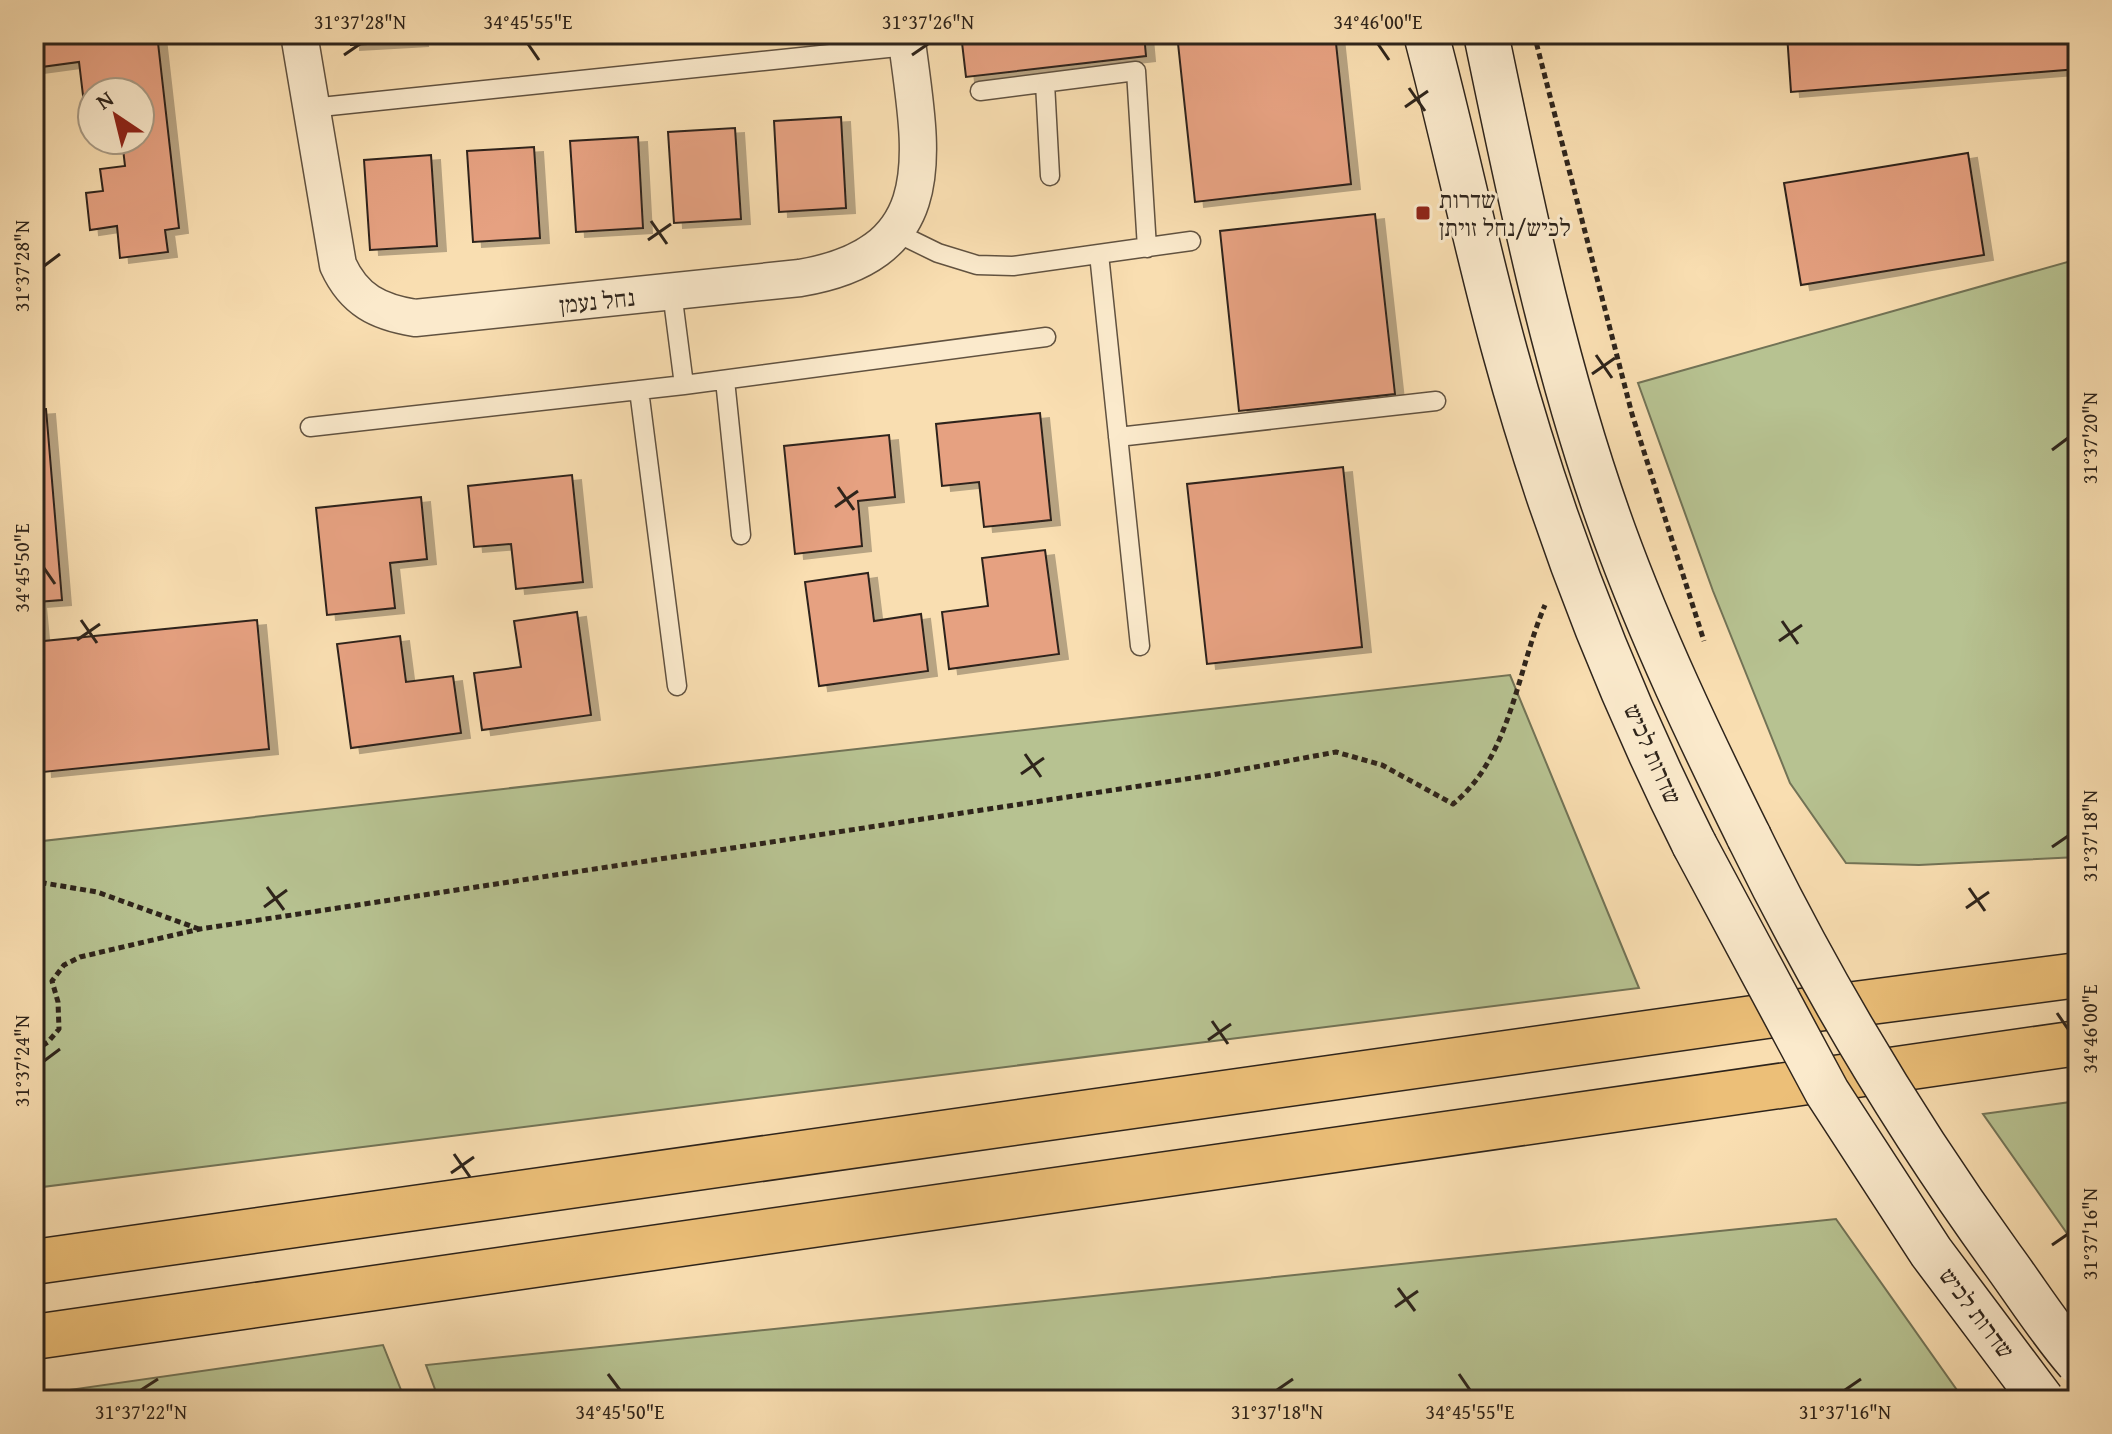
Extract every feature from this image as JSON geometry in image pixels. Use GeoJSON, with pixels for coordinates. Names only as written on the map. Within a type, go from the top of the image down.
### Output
{"type":"FeatureCollection","features":[{"type":"Feature","properties":{"kind":"highway"},"geometry":{"type":"LineString","coordinates":[[34,1262],[1746,1019],[2078,975]]}},
{"type":"Feature","properties":{"kind":"highway"},"geometry":{"type":"LineString","coordinates":[[34,1337],[2078,1043]]}},
{"type":"Feature","properties":{"kind":"street","name":"נחל נעמן"},"geometry":{"type":"LineString","coordinates":[[299,34],[335,256],[345,281],[371,306],[415,318],[445,318],[821,274],[874,252],[895,232],[910,208],[919,164],[906,40]]}},
{"type":"Feature","properties":{"kind":"street","name":"שדרות לכיש"},"geometry":{"type":"LineString","coordinates":[[1426,34],[1505,354],[1576,567],[1663,781],[1827,1092],[1931,1252],[2042,1400]]}},
{"type":"Feature","properties":{"kind":"street","name":"שדרות לכיש"},"geometry":{"type":"LineString","coordinates":[[1486,34],[1524,219],[1566,380],[1614,533],[1698,733],[1795,931],[1875,1070],[1942,1176],[2078,1362]]}},
{"type":"Feature","properties":{"kind":"lane"},"geometry":{"type":"LineString","coordinates":[[311,108],[906,40]]}},
{"type":"Feature","properties":{"kind":"lane"},"geometry":{"type":"LineString","coordinates":[[980,91],[1136,71],[1147,248]]}},
{"type":"Feature","properties":{"kind":"lane"},"geometry":{"type":"LineString","coordinates":[[1045,83],[1050,176]]}},
{"type":"Feature","properties":{"kind":"lane"},"geometry":{"type":"LineString","coordinates":[[895,232],[938,253],[977,265],[1013,266],[1191,241]]}},
{"type":"Feature","properties":{"kind":"lane"},"geometry":{"type":"LineString","coordinates":[[1099,254],[1140,646]]}},
{"type":"Feature","properties":{"kind":"lane"},"geometry":{"type":"LineString","coordinates":[[672,292],[684,385]]}},
{"type":"Feature","properties":{"kind":"lane"},"geometry":{"type":"LineString","coordinates":[[310,427],[725,380],[1046,337]]}},
{"type":"Feature","properties":{"kind":"lane"},"geometry":{"type":"LineString","coordinates":[[725,380],[741,535]]}},
{"type":"Feature","properties":{"kind":"lane"},"geometry":{"type":"LineString","coordinates":[[639,390],[677,686]]}},
{"type":"Feature","properties":{"kind":"lane"},"geometry":{"type":"LineString","coordinates":[[1118,437],[1436,401]]}},
{"type":"Feature","properties":{"kind":"path"},"geometry":{"type":"LineString","coordinates":[[1534,34],[1632,414],[1705,646]]}},
{"type":"Feature","properties":{"kind":"path"},"geometry":{"type":"LineString","coordinates":[[34,1051],[48,1042],[59,1029],[58,1002],[52,981],[64,965],[80,957],[200,929],[1072,797],[1336,752],[1382,765],[1453,804],[1471,789],[1496,744],[1518,691],[1529,641],[1546,603],[1576,567]]}},
{"type":"Feature","properties":{"kind":"path"},"geometry":{"type":"LineString","coordinates":[[34,892],[44,883],[97,892],[200,929]]}},
{"type":"Feature","properties":{"kind":"green space"},"geometry":{"type":"Polygon","coordinates":[[[2078,259],[2078,857],[1919,865],[1846,863],[1790,783],[1713,591],[1638,383],[2078,259]]]}},
{"type":"Feature","properties":{"kind":"green space"},"geometry":{"type":"Polygon","coordinates":[[[1510,675],[1639,988],[34,1188],[34,842],[1510,675]]]}},
{"type":"Feature","properties":{"kind":"green space"},"geometry":{"type":"Polygon","coordinates":[[[2078,1101],[2078,1249],[1983,1114],[2078,1101]]]}},
{"type":"Feature","properties":{"kind":"green space"},"geometry":{"type":"Polygon","coordinates":[[[1836,1219],[1964,1400],[439,1400],[426,1365],[1836,1219]]]}},
{"type":"Feature","properties":{"kind":"green space"},"geometry":{"type":"Polygon","coordinates":[[[383,1345],[405,1400],[34,1400],[34,1395],[383,1345]]]}},
{"type":"Feature","properties":{"kind":"building"},"geometry":{"type":"Polygon","coordinates":[[[34,34],[157,34],[179,228],[165,230],[168,252],[120,258],[117,226],[90,230],[86,193],[103,191],[100,169],[125,166],[124,156],[156,156],[156,76],[81,76],[79,62],[34,68],[34,34]]]}},
{"type":"Feature","properties":{"kind":"building"},"geometry":{"type":"Polygon","coordinates":[[[351,34],[418,34],[419,41],[351,45],[351,34]]]}},
{"type":"Feature","properties":{"kind":"building"},"geometry":{"type":"Polygon","coordinates":[[[961,34],[1144,34],[1146,56],[966,77],[961,34]]]}},
{"type":"Feature","properties":{"kind":"building"},"geometry":{"type":"Polygon","coordinates":[[[1177,34],[1335,34],[1351,184],[1195,202],[1177,34]]]}},
{"type":"Feature","properties":{"kind":"building"},"geometry":{"type":"Polygon","coordinates":[[[1787,34],[2078,34],[2078,69],[1791,92],[1787,34]]]}},
{"type":"Feature","properties":{"kind":"building"},"geometry":{"type":"Polygon","coordinates":[[[841,117],[846,208],[779,212],[774,121],[841,117]]]}},
{"type":"Feature","properties":{"kind":"building"},"geometry":{"type":"Polygon","coordinates":[[[735,128],[741,219],[674,223],[668,132],[735,128]]]}},
{"type":"Feature","properties":{"kind":"building"},"geometry":{"type":"Polygon","coordinates":[[[638,137],[643,228],[576,232],[570,141],[638,137]]]}},
{"type":"Feature","properties":{"kind":"building"},"geometry":{"type":"Polygon","coordinates":[[[534,147],[540,238],[473,242],[467,151],[534,147]]]}},
{"type":"Feature","properties":{"kind":"building"},"geometry":{"type":"Polygon","coordinates":[[[1968,153],[1984,255],[1801,285],[1784,183],[1968,153]]]}},
{"type":"Feature","properties":{"kind":"building"},"geometry":{"type":"Polygon","coordinates":[[[431,155],[437,246],[370,250],[364,160],[431,155]]]}},
{"type":"Feature","properties":{"kind":"building"},"geometry":{"type":"Polygon","coordinates":[[[1375,214],[1395,394],[1239,411],[1220,231],[1375,214]]]}},
{"type":"Feature","properties":{"kind":"building"},"geometry":{"type":"Polygon","coordinates":[[[46,409],[62,600],[37,602],[40,634],[34,634],[34,410],[46,409]]]}},
{"type":"Feature","properties":{"kind":"building"},"geometry":{"type":"Polygon","coordinates":[[[1040,413],[1051,520],[984,527],[979,482],[942,486],[936,424],[1040,413]]]}},
{"type":"Feature","properties":{"kind":"building"},"geometry":{"type":"Polygon","coordinates":[[[889,435],[895,497],[858,501],[862,546],[795,554],[784,446],[889,435]]]}},
{"type":"Feature","properties":{"kind":"building"},"geometry":{"type":"Polygon","coordinates":[[[1343,467],[1362,647],[1207,664],[1187,484],[1343,467]]]}},
{"type":"Feature","properties":{"kind":"building"},"geometry":{"type":"Polygon","coordinates":[[[572,475],[583,582],[516,589],[511,544],[474,547],[468,486],[572,475]]]}},
{"type":"Feature","properties":{"kind":"building"},"geometry":{"type":"Polygon","coordinates":[[[421,497],[427,559],[390,563],[395,608],[327,615],[316,508],[421,497]]]}},
{"type":"Feature","properties":{"kind":"building"},"geometry":{"type":"Polygon","coordinates":[[[1045,550],[1059,654],[949,669],[942,612],[988,606],[982,558],[1045,550]]]}},
{"type":"Feature","properties":{"kind":"building"},"geometry":{"type":"Polygon","coordinates":[[[868,573],[874,621],[921,614],[928,671],[819,686],[805,582],[868,573]]]}},
{"type":"Feature","properties":{"kind":"building"},"geometry":{"type":"Polygon","coordinates":[[[577,612],[591,715],[482,730],[474,673],[521,667],[514,621],[577,612]]]}},
{"type":"Feature","properties":{"kind":"building"},"geometry":{"type":"Polygon","coordinates":[[[257,620],[269,749],[43,772],[34,642],[257,620]]]}},
{"type":"Feature","properties":{"kind":"building"},"geometry":{"type":"Polygon","coordinates":[[[400,636],[406,682],[453,676],[461,733],[351,748],[337,644],[400,636]]]}},
{"type":"Feature","properties":{"kind":"waterway"},"geometry":{"type":"LineString","coordinates":[[2059,1400],[2078,1394]]}},
{"type":"Feature","properties":{"kind":"place","name":"שדרות לכיש/נחל זויתן"},"geometry":{"type":"Point","coordinates":[1423,213]}}]}
